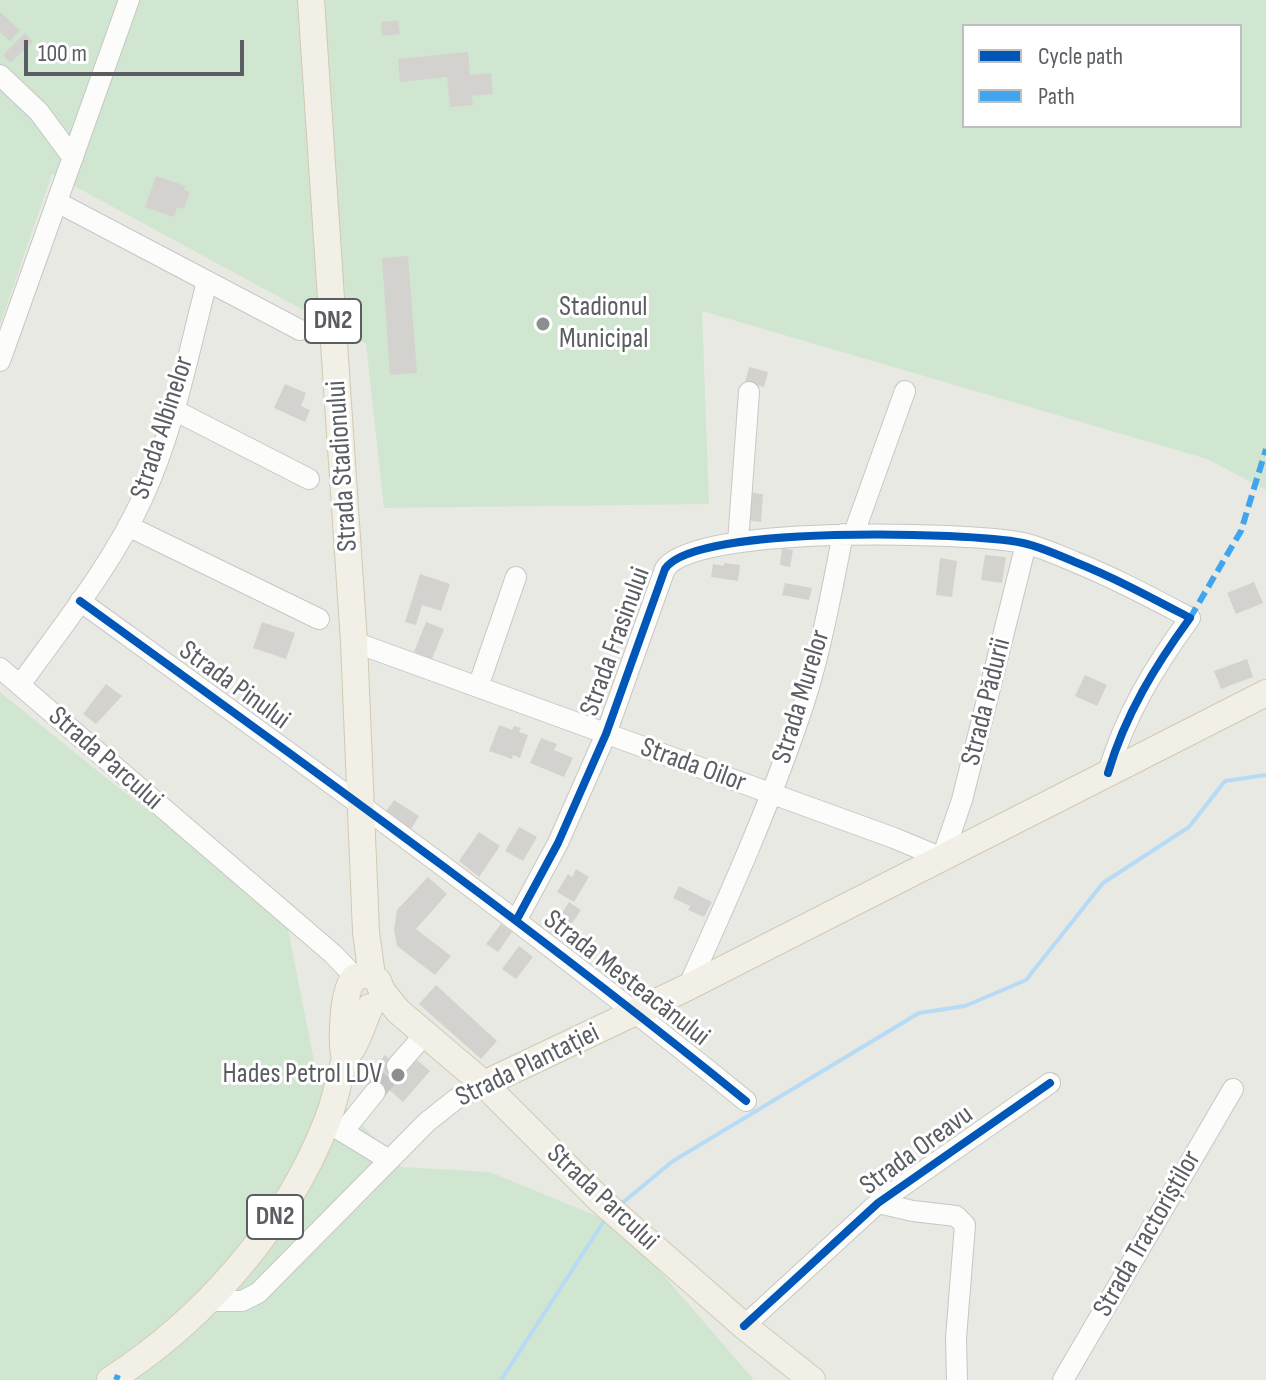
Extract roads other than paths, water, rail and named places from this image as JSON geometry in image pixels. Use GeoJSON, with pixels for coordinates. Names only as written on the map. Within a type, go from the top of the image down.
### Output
{"type":"FeatureCollection","features":[{"type":"Feature","properties":{"kind":"main road","name":"Strada Stadionului"},"geometry":{"type":"LineString","coordinates":[[311,0],[354,642],[370,992]]}},
{"type":"Feature","properties":{"kind":"main road","name":"Strada Plantației"},"geometry":{"type":"LineString","coordinates":[[484,1084],[637,1013],[1266,693]]}},
{"type":"Feature","properties":{"kind":"main road","name":"Strada Parcului"},"geometry":{"type":"LineString","coordinates":[[370,992],[426,1033],[484,1084],[600,1200],[744,1326],[812,1380]]}},
{"type":"Feature","properties":{"kind":"main road","name":"DN2"},"geometry":{"type":"LineString","coordinates":[[110,1380],[170,1336],[207,1301],[239,1265],[281,1208],[335,1127],[345,1059],[353,1048],[370,992]]}},
{"type":"Feature","properties":{"kind":"street"},"geometry":{"type":"LineString","coordinates":[[0,361],[129,0]]}},
{"type":"Feature","properties":{"kind":"street"},"geometry":{"type":"LineString","coordinates":[[0,75],[39,112],[73,158]]}},
{"type":"Feature","properties":{"kind":"street"},"geometry":{"type":"LineString","coordinates":[[57,202],[300,330]]}},
{"type":"Feature","properties":{"kind":"street","name":"Strada Albinelor"},"geometry":{"type":"LineString","coordinates":[[20,685],[80,601],[128,526],[154,471],[174,410],[207,282]]}},
{"type":"Feature","properties":{"kind":"street","name":"Strada Murelor"},"geometry":{"type":"LineString","coordinates":[[688,987],[772,795],[814,667],[848,534],[905,391]]}},
{"type":"Feature","properties":{"kind":"street"},"geometry":{"type":"LineString","coordinates":[[738,542],[749,392]]}},
{"type":"Feature","properties":{"kind":"street"},"geometry":{"type":"LineString","coordinates":[[174,410],[309,479]]}},
{"type":"Feature","properties":{"kind":"street"},"geometry":{"type":"LineString","coordinates":[[128,526],[319,619]]}},
{"type":"Feature","properties":{"kind":"street","name":"Strada Frasinului"},"geometry":{"type":"LineString","coordinates":[[516,921],[563,834],[606,734],[668,564],[685,554],[738,542],[848,534],[1026,544],[1118,580],[1190,618],[1162,656],[1124,725],[1108,773]]}},
{"type":"Feature","properties":{"kind":"street","name":"Strada Pădurii"},"geometry":{"type":"LineString","coordinates":[[942,858],[962,800],[1026,544]]}},
{"type":"Feature","properties":{"kind":"street"},"geometry":{"type":"LineString","coordinates":[[478,687],[516,577]]}},
{"type":"Feature","properties":{"kind":"street","name":"Strada Pinului"},"geometry":{"type":"LineString","coordinates":[[80,601],[362,806]]}},
{"type":"Feature","properties":{"kind":"street","name":"Strada Oilor"},"geometry":{"type":"LineString","coordinates":[[354,642],[942,858]]}},
{"type":"Feature","properties":{"kind":"street","name":"Strada Parcului"},"geometry":{"type":"LineString","coordinates":[[0,668],[333,954],[370,992]]}},
{"type":"Feature","properties":{"kind":"street","name":"Strada Mesteacănului"},"geometry":{"type":"LineString","coordinates":[[362,806],[637,1013],[746,1101]]}},
{"type":"Feature","properties":{"kind":"street"},"geometry":{"type":"LineString","coordinates":[[397,1066],[426,1033]]}},
{"type":"Feature","properties":{"kind":"street","name":"Strada Oreavu"},"geometry":{"type":"LineString","coordinates":[[744,1326],[878,1203],[1050,1083]]}},
{"type":"Feature","properties":{"kind":"street","name":"Strada Plantației"},"geometry":{"type":"LineString","coordinates":[[207,1301],[242,1301],[258,1293],[427,1122],[456,1099],[484,1084]]}},
{"type":"Feature","properties":{"kind":"street","name":"Strada Tractoriștilor"},"geometry":{"type":"LineString","coordinates":[[1063,1380],[1233,1089]]}},
{"type":"Feature","properties":{"kind":"street"},"geometry":{"type":"LineString","coordinates":[[375,1092],[335,1127],[389,1160]]}},
{"type":"Feature","properties":{"kind":"street"},"geometry":{"type":"LineString","coordinates":[[878,1203],[956,1216],[965,1225],[956,1338],[957,1380]]}},
{"type":"Feature","properties":{"kind":"waterway"},"geometry":{"type":"LineString","coordinates":[[621,1204],[673,1161],[919,1013],[965,1006],[1026,980],[1103,883],[1189,827],[1225,781],[1266,775]]}},
{"type":"Feature","properties":{"kind":"waterway"},"geometry":{"type":"LineString","coordinates":[[501,1380],[606,1218]]}},
{"type":"Feature","properties":{"kind":"tunnel"},"geometry":{"type":"LineString","coordinates":[[375,1092],[397,1066]]}},
{"type":"Feature","properties":{"kind":"place","name":"Stadionul Municipal"},"geometry":{"type":"Point","coordinates":[543,324]}},
{"type":"Feature","properties":{"kind":"place","name":"Hades Petrol LDV"},"geometry":{"type":"Point","coordinates":[398,1075]}}]}
